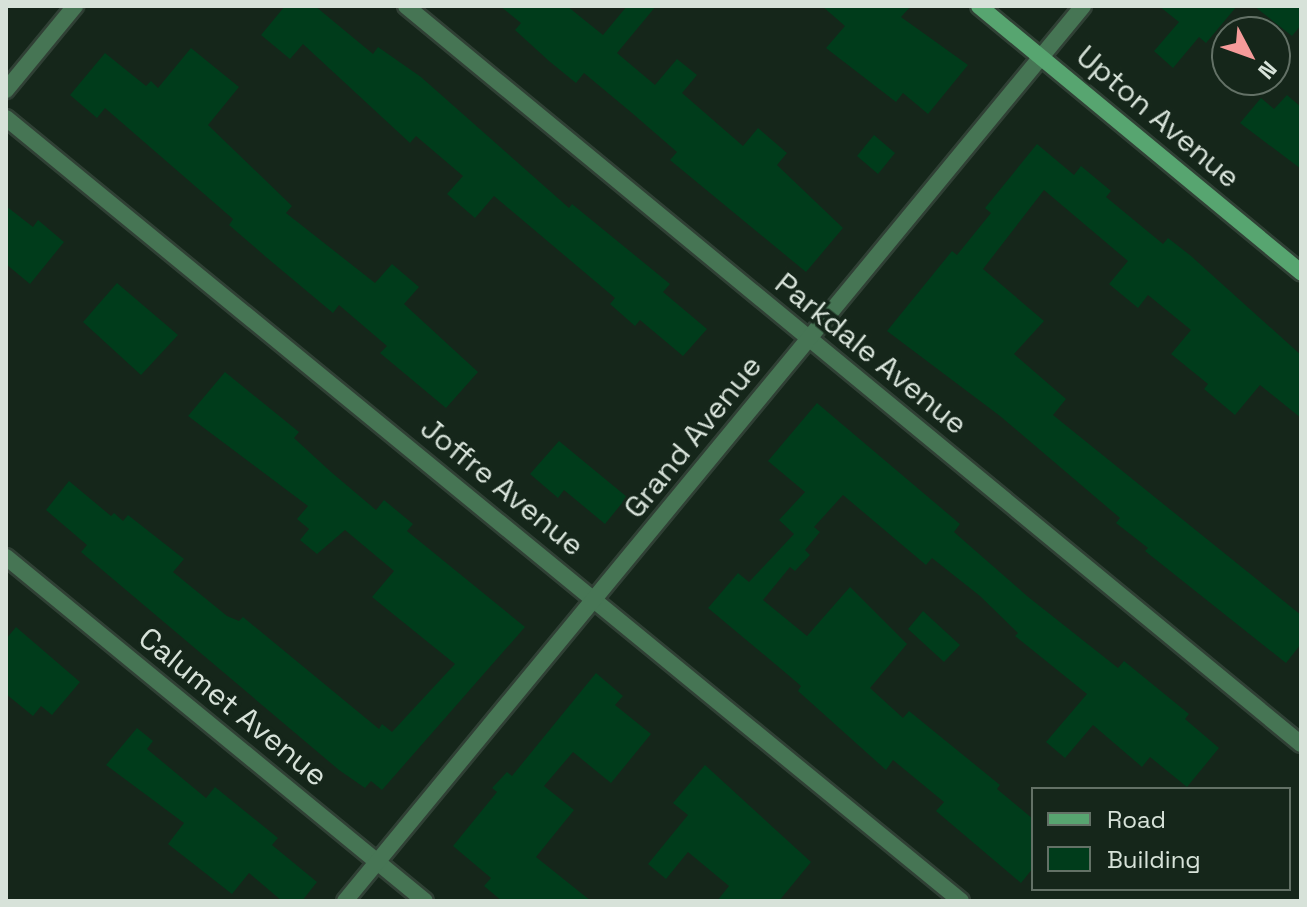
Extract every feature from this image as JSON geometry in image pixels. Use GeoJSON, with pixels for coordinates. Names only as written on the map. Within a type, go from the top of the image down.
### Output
{"type":"FeatureCollection","features":[{"type":"Feature","properties":{"kind":"street"},"geometry":{"type":"LineString","coordinates":[[6,90],[75,6]]}},
{"type":"Feature","properties":{"kind":"street","name":"Parkdale Avenue"},"geometry":{"type":"LineString","coordinates":[[406,6],[1301,744]]}},
{"type":"Feature","properties":{"kind":"street","name":"Upton Avenue"},"geometry":{"type":"LineString","coordinates":[[979,6],[1301,272]]}},
{"type":"Feature","properties":{"kind":"street","name":"Grand Avenue"},"geometry":{"type":"LineString","coordinates":[[345,901],[596,601],[1083,6]]}},
{"type":"Feature","properties":{"kind":"street","name":"Joffre Avenue"},"geometry":{"type":"LineString","coordinates":[[6,118],[961,901]]}},
{"type":"Feature","properties":{"kind":"street","name":"Calumet Avenue"},"geometry":{"type":"LineString","coordinates":[[6,557],[425,901]]}},
{"type":"Feature","properties":{"kind":"building"},"geometry":{"type":"Polygon","coordinates":[[[285,6],[315,6],[373,54],[378,47],[421,77],[569,208],[572,204],[670,284],[663,292],[707,329],[683,356],[640,320],[635,326],[610,304],[615,298],[494,196],[475,218],[447,194],[463,176],[416,136],[410,143],[303,44],[290,59],[261,35],[285,6]]]}},
{"type":"Feature","properties":{"kind":"building"},"geometry":{"type":"Polygon","coordinates":[[[500,6],[567,6],[603,35],[627,6],[656,6],[617,53],[655,85],[677,59],[697,75],[682,93],[743,146],[758,128],[787,153],[777,165],[843,228],[806,272],[670,160],[677,152],[584,73],[576,83],[549,61],[515,30],[521,23],[500,6]]]}},
{"type":"Feature","properties":{"kind":"building"},"geometry":{"type":"Polygon","coordinates":[[[822,6],[911,6],[901,17],[968,65],[928,114],[903,93],[896,102],[826,48],[845,26],[822,6]]]}},
{"type":"Feature","properties":{"kind":"building"},"geometry":{"type":"Polygon","coordinates":[[[1159,6],[1237,6],[1229,16],[1211,16],[1211,37],[1206,43],[1199,37],[1173,68],[1154,51],[1179,22],[1159,6]]]}},
{"type":"Feature","properties":{"kind":"building"},"geometry":{"type":"Polygon","coordinates":[[[1254,6],[1301,6],[1301,25],[1292,36],[1291,16],[1267,16],[1254,6]]]}},
{"type":"Feature","properties":{"kind":"building"},"geometry":{"type":"Polygon","coordinates":[[[191,48],[239,87],[208,125],[292,206],[286,213],[375,283],[392,264],[419,287],[404,304],[478,372],[446,408],[380,353],[387,346],[339,305],[333,313],[266,257],[229,225],[233,219],[105,108],[97,118],[70,95],[105,53],[146,86],[151,81],[158,88],[191,48]]]}},
{"type":"Feature","properties":{"kind":"building"},"geometry":{"type":"Polygon","coordinates":[[[1286,96],[1301,107],[1301,169],[1240,123],[1261,98],[1274,109],[1286,96]]]}},
{"type":"Feature","properties":{"kind":"building"},"geometry":{"type":"Polygon","coordinates":[[[874,135],[895,153],[878,174],[857,156],[874,135]]]}},
{"type":"Feature","properties":{"kind":"building"},"geometry":{"type":"Polygon","coordinates":[[[1037,144],[1074,175],[1081,166],[1111,191],[1106,197],[1163,244],[1168,238],[1191,256],[1301,355],[1301,418],[1260,385],[1235,415],[1204,389],[1208,384],[1171,354],[1191,330],[1148,295],[1138,308],[1109,284],[1128,261],[1044,190],[983,269],[1044,321],[1014,354],[1066,399],[1053,415],[1301,615],[1301,644],[1286,663],[1145,551],[1148,548],[1116,523],[1120,518],[1000,416],[887,331],[952,251],[957,255],[991,213],[985,208],[1037,144]]]}},
{"type":"Feature","properties":{"kind":"building"},"geometry":{"type":"Polygon","coordinates":[[[6,206],[33,227],[38,220],[64,242],[30,284],[6,264],[6,206]]]}},
{"type":"Feature","properties":{"kind":"building"},"geometry":{"type":"Polygon","coordinates":[[[117,283],[178,335],[141,375],[83,322],[117,283]]]}},
{"type":"Feature","properties":{"kind":"building"},"geometry":{"type":"Polygon","coordinates":[[[225,372],[299,432],[294,438],[331,472],[376,510],[384,500],[413,524],[407,531],[525,627],[382,790],[371,781],[365,788],[339,770],[81,552],[87,545],[46,510],[69,481],[111,516],[114,513],[123,521],[128,515],[184,559],[173,572],[227,616],[239,621],[243,617],[379,729],[382,724],[392,732],[455,664],[372,597],[394,571],[345,530],[317,554],[300,540],[309,529],[297,519],[308,506],[188,416],[225,372]]]}},
{"type":"Feature","properties":{"kind":"building"},"geometry":{"type":"Polygon","coordinates":[[[817,403],[960,524],[954,532],[1027,596],[1118,668],[1124,661],[1189,714],[1185,719],[1219,748],[1187,787],[1150,757],[1142,767],[1093,725],[1065,758],[1046,742],[1087,694],[1015,636],[1018,633],[980,596],[932,558],[926,565],[843,495],[814,527],[820,532],[805,550],[810,555],[795,571],[790,567],[763,600],[807,636],[850,587],[907,644],[870,688],[903,718],[909,711],[1000,785],[997,789],[1031,817],[1031,870],[1021,883],[936,811],[944,802],[893,760],[886,770],[798,691],[801,686],[708,608],[738,573],[749,582],[794,534],[779,520],[805,492],[768,461],[817,403]]]}},
{"type":"Feature","properties":{"kind":"building"},"geometry":{"type":"Polygon","coordinates":[[[559,441],[627,497],[605,524],[564,490],[558,498],[530,474],[559,441]]]}},
{"type":"Feature","properties":{"kind":"building"},"geometry":{"type":"Polygon","coordinates":[[[923,611],[960,645],[944,662],[908,629],[923,611]]]}},
{"type":"Feature","properties":{"kind":"building"},"geometry":{"type":"Polygon","coordinates":[[[16,627],[80,682],[52,715],[41,706],[33,716],[6,694],[6,639],[16,627]]]}},
{"type":"Feature","properties":{"kind":"building"},"geometry":{"type":"Polygon","coordinates":[[[596,673],[623,696],[615,705],[651,734],[611,783],[573,752],[544,786],[574,810],[536,857],[591,901],[502,901],[484,886],[491,878],[453,846],[497,792],[492,788],[507,772],[512,776],[596,673]]]}},
{"type":"Feature","properties":{"kind":"building"},"geometry":{"type":"Polygon","coordinates":[[[137,728],[153,741],[147,749],[206,798],[215,787],[278,838],[272,845],[317,882],[302,901],[282,901],[249,873],[232,894],[168,844],[184,823],[106,765],[137,728]]]}},
{"type":"Feature","properties":{"kind":"building"},"geometry":{"type":"Polygon","coordinates":[[[705,765],[811,862],[779,901],[717,901],[729,886],[688,852],[666,879],[648,864],[688,815],[673,803],[705,765]]]}}]}
